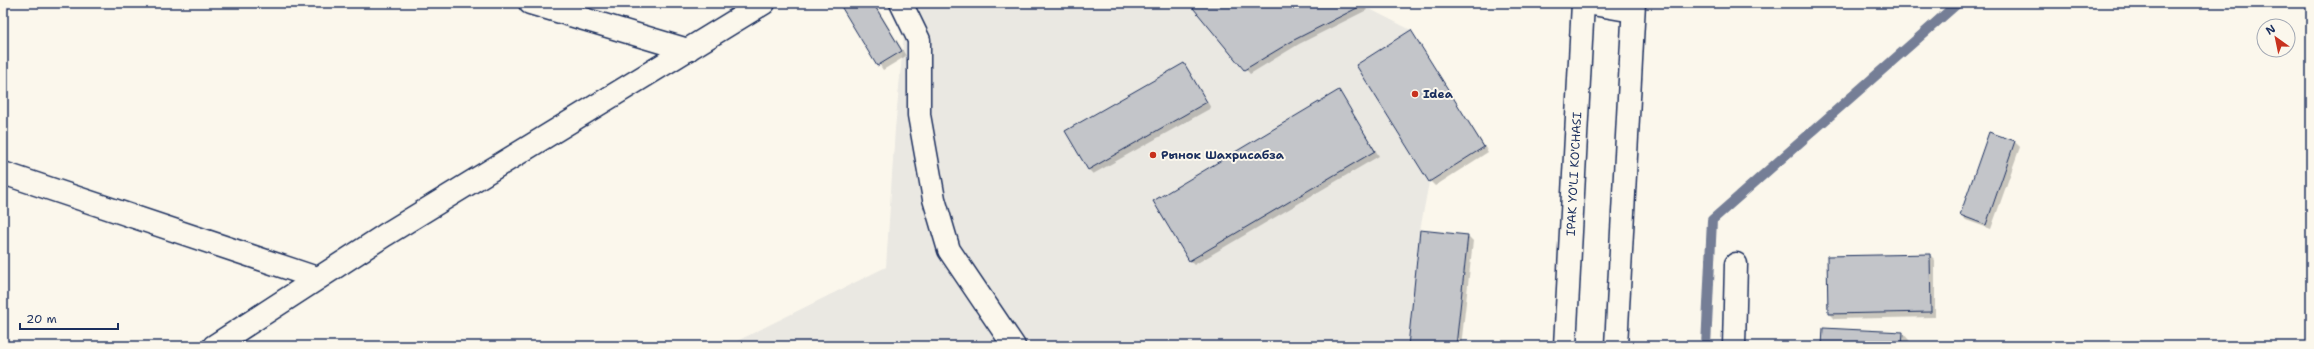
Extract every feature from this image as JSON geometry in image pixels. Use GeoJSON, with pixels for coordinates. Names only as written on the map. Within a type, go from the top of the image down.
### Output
{"type":"FeatureCollection","features":[{"type":"Feature","properties":{"kind":"street"},"geometry":{"type":"LineString","coordinates":[[530,3],[688,50]]}},
{"type":"Feature","properties":{"kind":"street"},"geometry":{"type":"LineString","coordinates":[[214,346],[317,278],[764,3]]}},
{"type":"Feature","properties":{"kind":"street"},"geometry":{"type":"LineString","coordinates":[[901,3],[919,40],[919,115],[934,199],[949,250],[1014,346]]}},
{"type":"Feature","properties":{"kind":"street","name":"IPAK YO'LI KO'CHASI"},"geometry":{"type":"LineString","coordinates":[[1564,346],[1583,3]]}},
{"type":"Feature","properties":{"kind":"street"},"geometry":{"type":"LineString","coordinates":[[1587,3],[1634,7],[1616,346]]}},
{"type":"Feature","properties":{"kind":"street"},"geometry":{"type":"LineString","coordinates":[[3,174],[317,278]]}},
{"type":"Feature","properties":{"kind":"street"},"geometry":{"type":"LineString","coordinates":[[1734,346],[1736,264]]}},
{"type":"Feature","properties":{"kind":"shaded area","name":"Рынок Шахрисабза"},"geometry":{"type":"Polygon","coordinates":[[[907,3],[1358,3],[1411,30],[1356,65],[1429,182],[1420,230],[1416,346],[727,346],[886,267],[895,129],[907,3]]]}},
{"type":"Feature","properties":{"kind":"building"},"geometry":{"type":"Polygon","coordinates":[[[839,3],[873,3],[902,51],[877,66],[839,3]]]}},
{"type":"Feature","properties":{"kind":"building"},"geometry":{"type":"Polygon","coordinates":[[[1189,3],[1358,3],[1363,5],[1294,40],[1244,70],[1189,3]]]}},
{"type":"Feature","properties":{"kind":"building"},"geometry":{"type":"Polygon","coordinates":[[[1411,30],[1484,147],[1429,182],[1356,65],[1411,30]]]}},
{"type":"Feature","properties":{"kind":"building"},"geometry":{"type":"Polygon","coordinates":[[[1184,63],[1207,102],[1088,170],[1065,131],[1184,63]]]}},
{"type":"Feature","properties":{"kind":"building"},"geometry":{"type":"Polygon","coordinates":[[[1339,90],[1375,151],[1189,261],[1153,201],[1339,90]]]}},
{"type":"Feature","properties":{"kind":"building"},"geometry":{"type":"Polygon","coordinates":[[[1989,132],[2015,141],[1986,225],[1960,215],[1989,132]]]}},
{"type":"Feature","properties":{"kind":"building"},"geometry":{"type":"Polygon","coordinates":[[[1420,230],[1468,235],[1456,346],[1408,346],[1420,230]]]}},
{"type":"Feature","properties":{"kind":"building"},"geometry":{"type":"Polygon","coordinates":[[[1930,254],[1931,312],[1828,314],[1827,256],[1930,254]]]}},
{"type":"Feature","properties":{"kind":"building"},"geometry":{"type":"Polygon","coordinates":[[[1823,328],[1903,332],[1902,346],[1822,346],[1823,328]]]}},
{"type":"Feature","properties":{"kind":"waterway"},"geometry":{"type":"LineString","coordinates":[[1706,346],[1712,220],[1958,3]]}},
{"type":"Feature","properties":{"kind":"place","name":"Idea"},"geometry":{"type":"Point","coordinates":[1415,94]}},
{"type":"Feature","properties":{"kind":"place","name":"Рынок Шахрисабза"},"geometry":{"type":"Point","coordinates":[1153,155]}}]}
